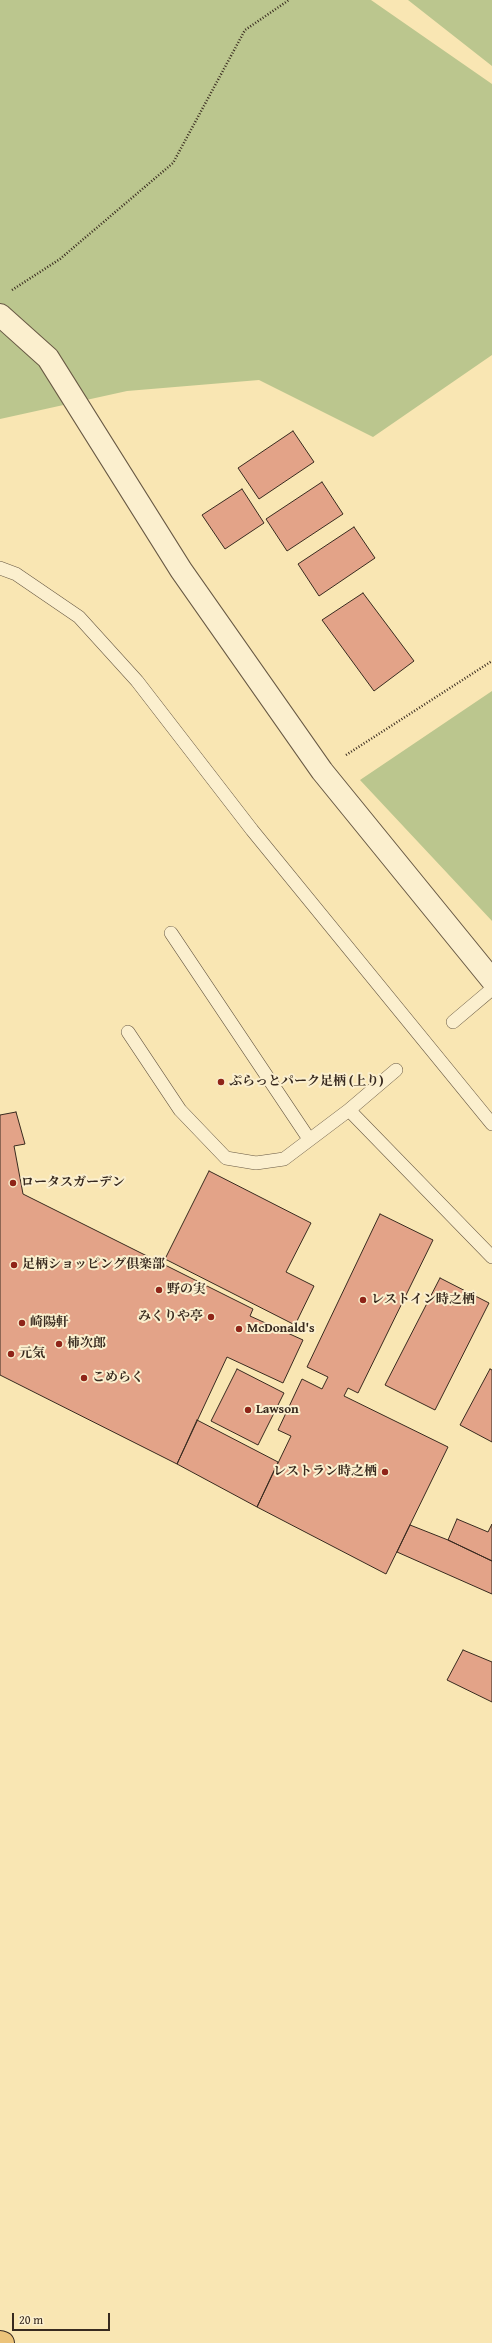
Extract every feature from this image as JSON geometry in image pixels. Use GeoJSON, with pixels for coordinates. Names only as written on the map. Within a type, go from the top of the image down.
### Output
{"type":"FeatureCollection","features":[{"type":"Feature","properties":{"kind":"street"},"geometry":{"type":"LineString","coordinates":[[0,315],[48,358],[181,570],[322,770],[492,980]]}},
{"type":"Feature","properties":{"kind":"lane"},"geometry":{"type":"LineString","coordinates":[[0,568],[16,574],[79,617],[137,681],[252,830],[492,1124]]}},
{"type":"Feature","properties":{"kind":"lane"},"geometry":{"type":"LineString","coordinates":[[171,932],[308,1139]]}},
{"type":"Feature","properties":{"kind":"lane"},"geometry":{"type":"LineString","coordinates":[[453,1022],[492,989]]}},
{"type":"Feature","properties":{"kind":"lane"},"geometry":{"type":"LineString","coordinates":[[128,1032],[180,1110],[226,1158],[256,1163],[284,1159],[308,1139],[349,1110],[396,1070]]}},
{"type":"Feature","properties":{"kind":"lane"},"geometry":{"type":"LineString","coordinates":[[349,1110],[492,1257]]}},
{"type":"Feature","properties":{"kind":"path"},"geometry":{"type":"LineString","coordinates":[[7,294],[60,259],[173,163],[245,30],[289,0]]}},
{"type":"Feature","properties":{"kind":"path"},"geometry":{"type":"LineString","coordinates":[[322,770],[492,661]]}},
{"type":"Feature","properties":{"kind":"green space"},"geometry":{"type":"Polygon","coordinates":[[[0,0],[371,0],[492,84],[492,355],[373,437],[259,380],[127,391],[0,419],[0,0]]]}},
{"type":"Feature","properties":{"kind":"green space"},"geometry":{"type":"Polygon","coordinates":[[[408,0],[492,0],[492,66],[408,0]]]}},
{"type":"Feature","properties":{"kind":"green space"},"geometry":{"type":"Polygon","coordinates":[[[492,691],[492,921],[360,780],[492,691]]]}},
{"type":"Feature","properties":{"kind":"building"},"geometry":{"type":"Polygon","coordinates":[[[293,431],[314,462],[259,499],[238,468],[293,431]]]}},
{"type":"Feature","properties":{"kind":"building"},"geometry":{"type":"Polygon","coordinates":[[[322,482],[343,514],[287,551],[266,519],[322,482]]]}},
{"type":"Feature","properties":{"kind":"building"},"geometry":{"type":"Polygon","coordinates":[[[242,489],[264,523],[225,549],[202,515],[242,489]]]}},
{"type":"Feature","properties":{"kind":"building"},"geometry":{"type":"Polygon","coordinates":[[[354,527],[375,558],[319,596],[298,564],[354,527]]]}},
{"type":"Feature","properties":{"kind":"building"},"geometry":{"type":"Polygon","coordinates":[[[363,593],[414,661],[374,691],[322,620],[363,593]]]}},
{"type":"Feature","properties":{"kind":"building"},"geometry":{"type":"Polygon","coordinates":[[[16,1112],[25,1144],[14,1146],[23,1194],[253,1309],[250,1316],[303,1340],[283,1383],[227,1357],[177,1464],[0,1375],[0,1115],[16,1112]]]}},
{"type":"Feature","properties":{"kind":"building"},"geometry":{"type":"Polygon","coordinates":[[[209,1171],[311,1223],[286,1272],[314,1286],[295,1325],[165,1259],[209,1171]]]}},
{"type":"Feature","properties":{"kind":"building"},"geometry":{"type":"Polygon","coordinates":[[[380,1214],[433,1240],[358,1393],[348,1388],[344,1396],[448,1447],[386,1574],[257,1507],[291,1436],[278,1430],[302,1379],[322,1389],[328,1377],[307,1367],[380,1214]]]}},
{"type":"Feature","properties":{"kind":"building"},"geometry":{"type":"Polygon","coordinates":[[[440,1278],[489,1303],[435,1410],[385,1385],[440,1278]]]}},
{"type":"Feature","properties":{"kind":"building"},"geometry":{"type":"Polygon","coordinates":[[[237,1369],[284,1393],[258,1445],[211,1421],[237,1369]]]}},
{"type":"Feature","properties":{"kind":"building"},"geometry":{"type":"Polygon","coordinates":[[[490,1369],[492,1370],[492,1442],[460,1425],[490,1369]]]}},
{"type":"Feature","properties":{"kind":"building"},"geometry":{"type":"Polygon","coordinates":[[[197,1420],[278,1462],[257,1507],[177,1464],[197,1420]]]}},
{"type":"Feature","properties":{"kind":"building"},"geometry":{"type":"Polygon","coordinates":[[[457,1519],[488,1532],[492,1524],[492,1561],[448,1540],[457,1519]]]}},
{"type":"Feature","properties":{"kind":"building"},"geometry":{"type":"Polygon","coordinates":[[[410,1525],[448,1540],[492,1561],[492,1594],[397,1552],[410,1525]]]}},
{"type":"Feature","properties":{"kind":"building"},"geometry":{"type":"Polygon","coordinates":[[[463,1650],[492,1662],[492,1702],[447,1680],[463,1650]]]}},
{"type":"Feature","properties":{"kind":"place","name":"ぷらっとパーク足柄 (上り)"},"geometry":{"type":"Point","coordinates":[221,1082]}},
{"type":"Feature","properties":{"kind":"place","name":"ロータスガーデン"},"geometry":{"type":"Point","coordinates":[13,1183]}},
{"type":"Feature","properties":{"kind":"place","name":"足柄ショッピング倶楽部"},"geometry":{"type":"Point","coordinates":[14,1265]}},
{"type":"Feature","properties":{"kind":"place","name":"野の実"},"geometry":{"type":"Point","coordinates":[159,1290]}},
{"type":"Feature","properties":{"kind":"place","name":"レストイン時之栖"},"geometry":{"type":"Point","coordinates":[363,1300]}},
{"type":"Feature","properties":{"kind":"place","name":"みくりや亭"},"geometry":{"type":"Point","coordinates":[211,1317]}},
{"type":"Feature","properties":{"kind":"place","name":"崎陽軒"},"geometry":{"type":"Point","coordinates":[22,1323]}},
{"type":"Feature","properties":{"kind":"place","name":"McDonald's"},"geometry":{"type":"Point","coordinates":[239,1329]}},
{"type":"Feature","properties":{"kind":"place","name":"柿次郎"},"geometry":{"type":"Point","coordinates":[59,1344]}},
{"type":"Feature","properties":{"kind":"place","name":"元気"},"geometry":{"type":"Point","coordinates":[11,1354]}},
{"type":"Feature","properties":{"kind":"place","name":"こめらく"},"geometry":{"type":"Point","coordinates":[84,1378]}},
{"type":"Feature","properties":{"kind":"place","name":"Lawson"},"geometry":{"type":"Point","coordinates":[248,1410]}},
{"type":"Feature","properties":{"kind":"place","name":"レストラン時之栖"},"geometry":{"type":"Point","coordinates":[385,1472]}}]}
